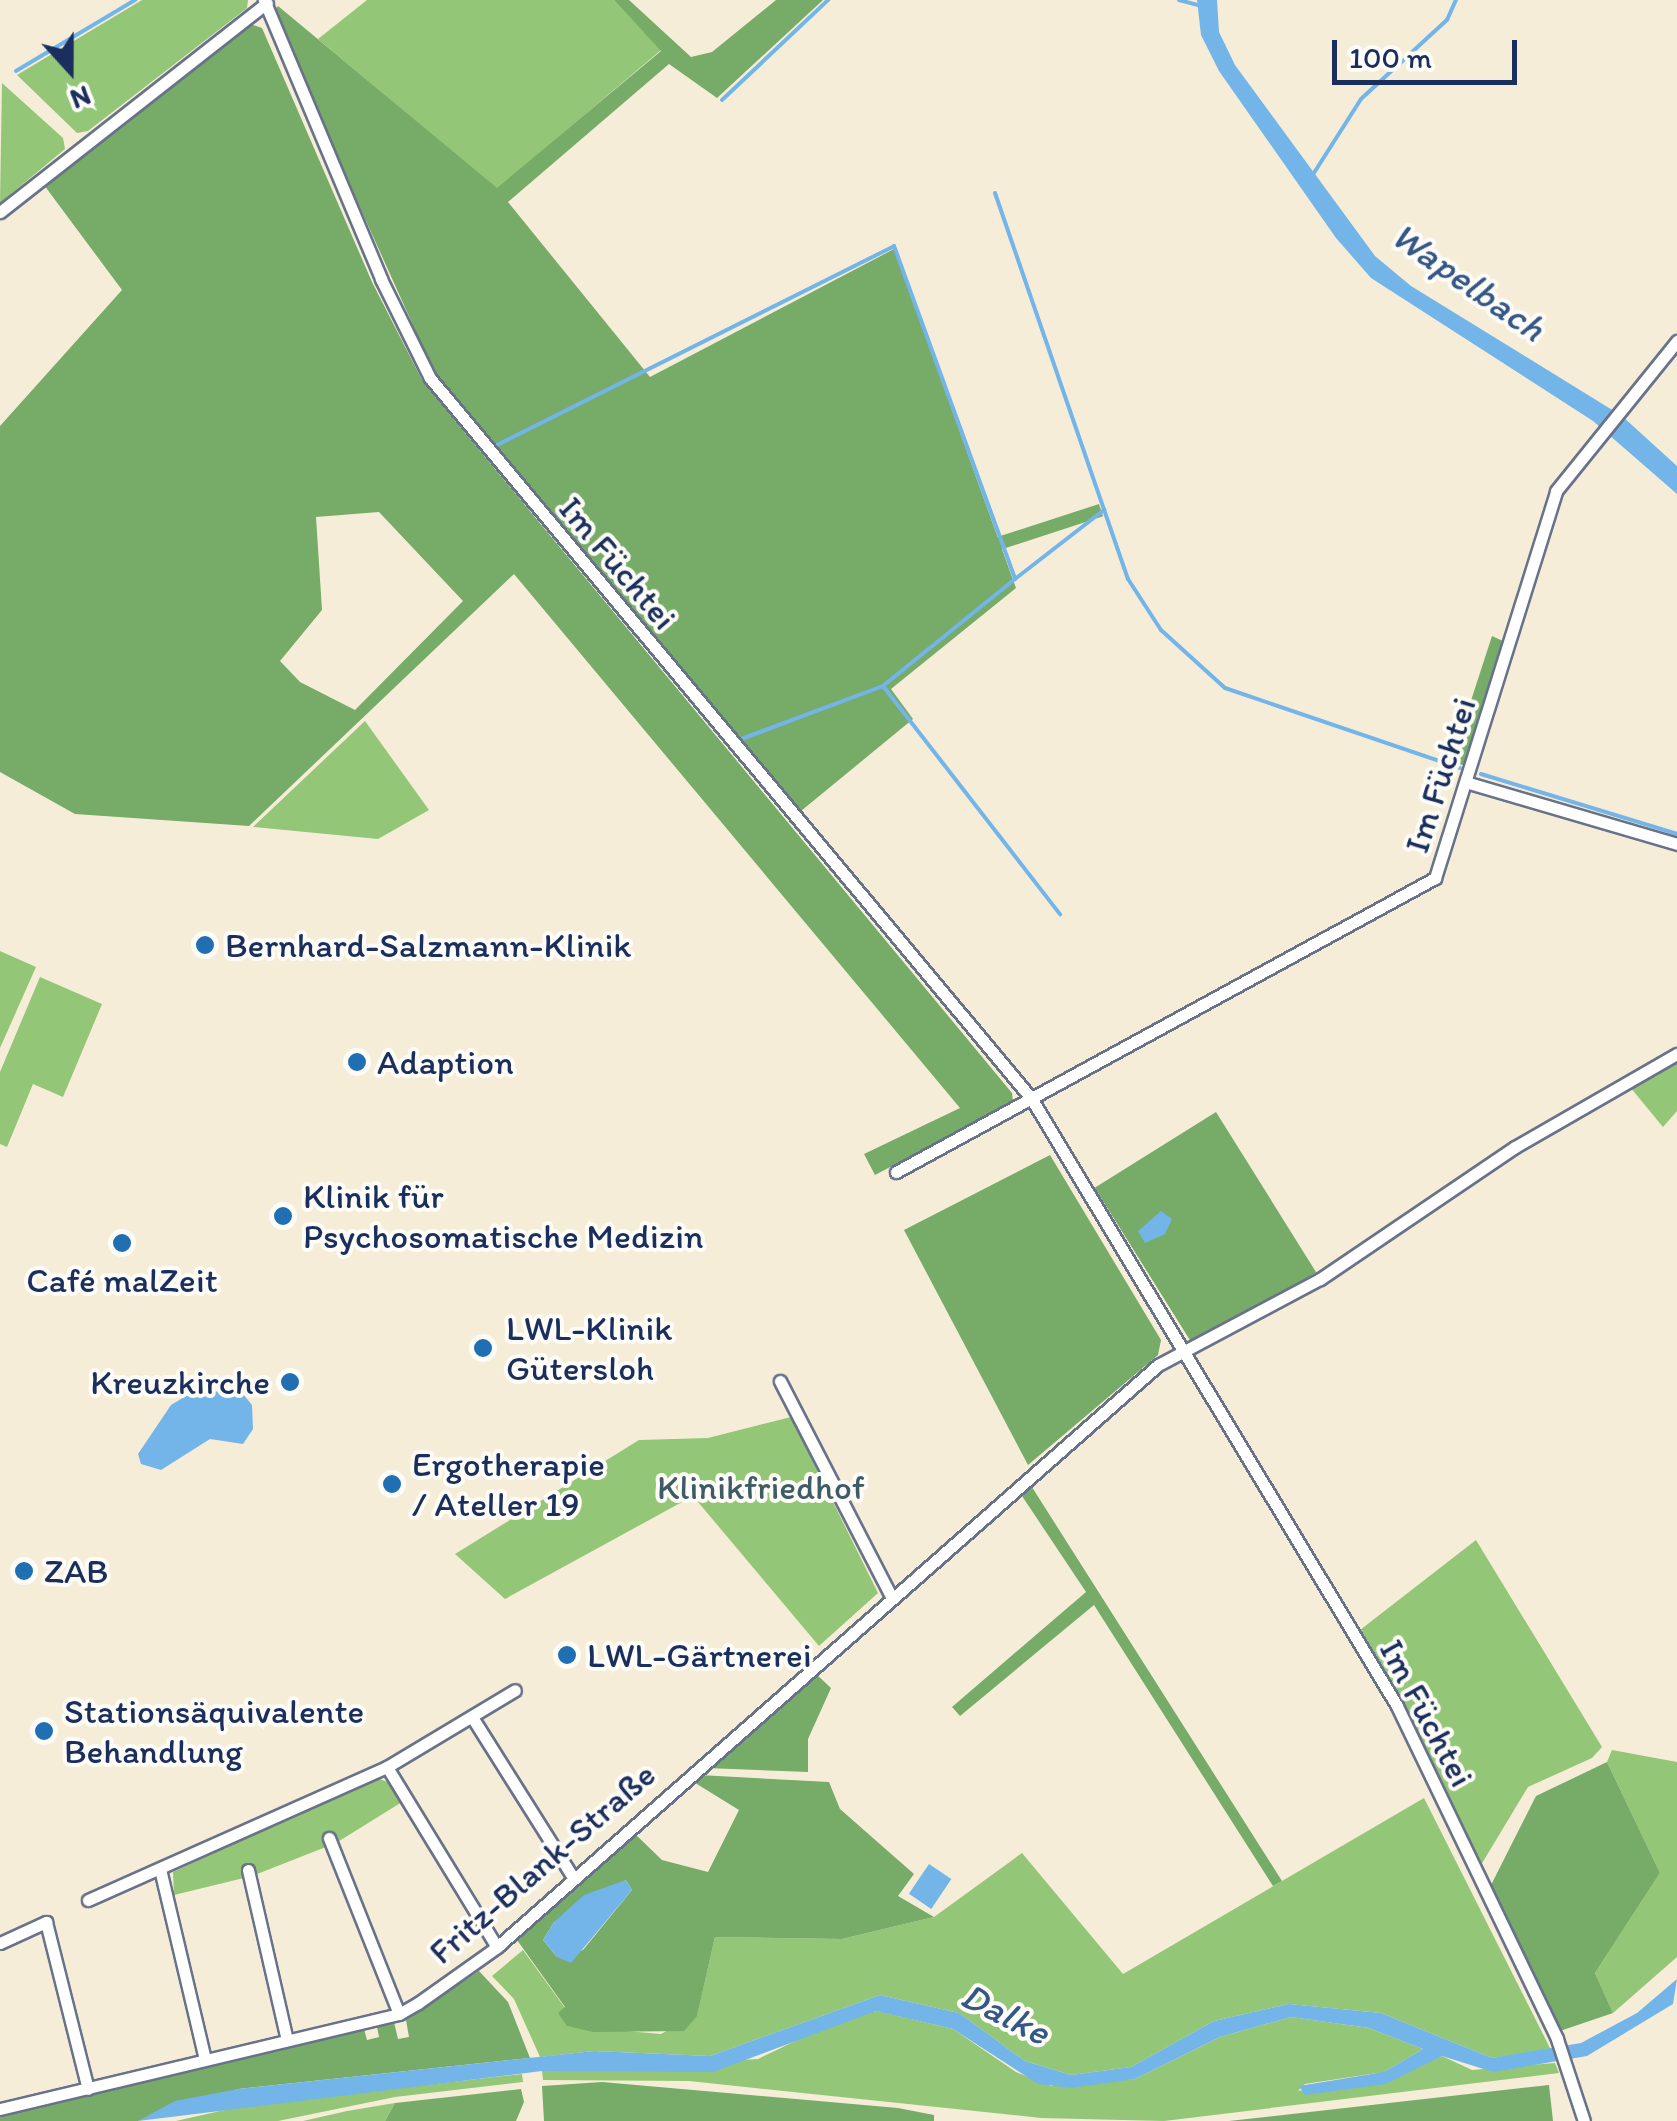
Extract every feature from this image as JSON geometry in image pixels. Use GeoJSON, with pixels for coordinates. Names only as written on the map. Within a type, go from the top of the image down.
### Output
{"type":"FeatureCollection","features":[{"type":"Feature","properties":{"kind":"street"},"geometry":{"type":"LineString","coordinates":[[0,212],[266,2]]}},
{"type":"Feature","properties":{"kind":"street","name":"Im Füchtei"},"geometry":{"type":"LineString","coordinates":[[266,2],[430,378],[1031,1098],[1397,1706],[1556,2039],[1584,2121]]}},
{"type":"Feature","properties":{"kind":"street","name":"Im Füchtei"},"geometry":{"type":"LineString","coordinates":[[896,1172],[1423,887],[1442,868],[1556,490],[1677,341]]}},
{"type":"Feature","properties":{"kind":"street"},"geometry":{"type":"LineString","coordinates":[[1468,783],[1677,844]]}},
{"type":"Feature","properties":{"kind":"street"},"geometry":{"type":"LineString","coordinates":[[1182,1350],[1320,1279],[1515,1147],[1677,1054]]}},
{"type":"Feature","properties":{"kind":"street","name":"Fritz-Blank-Straße"},"geometry":{"type":"LineString","coordinates":[[0,2109],[399,2014],[496,1947],[891,1596],[1182,1350]]}},
{"type":"Feature","properties":{"kind":"street"},"geometry":{"type":"LineString","coordinates":[[780,1381],[891,1596]]}},
{"type":"Feature","properties":{"kind":"street"},"geometry":{"type":"LineString","coordinates":[[88,1900],[386,1766],[515,1690]]}},
{"type":"Feature","properties":{"kind":"street"},"geometry":{"type":"LineString","coordinates":[[472,1717],[572,1876]]}},
{"type":"Feature","properties":{"kind":"street"},"geometry":{"type":"LineString","coordinates":[[386,1766],[496,1947]]}},
{"type":"Feature","properties":{"kind":"street"},"geometry":{"type":"LineString","coordinates":[[329,1838],[399,2014]]}},
{"type":"Feature","properties":{"kind":"street"},"geometry":{"type":"LineString","coordinates":[[160,1870],[205,2060]]}},
{"type":"Feature","properties":{"kind":"street"},"geometry":{"type":"LineString","coordinates":[[248,1870],[286,2040]]}},
{"type":"Feature","properties":{"kind":"street"},"geometry":{"type":"LineString","coordinates":[[0,1944],[46,1922],[88,2089]]}},
{"type":"Feature","properties":{"kind":"green space"},"geometry":{"type":"Polygon","coordinates":[[[142,0],[248,0],[247,8],[88,131],[77,133],[17,75],[142,0]]]}},
{"type":"Feature","properties":{"kind":"green space"},"geometry":{"type":"Polygon","coordinates":[[[367,0],[614,0],[661,50],[497,189],[318,39],[367,0]]]}},
{"type":"Feature","properties":{"kind":"green space"},"geometry":{"type":"Polygon","coordinates":[[[614,0],[629,0],[691,57],[712,52],[776,0],[823,0],[717,98],[669,64],[508,202],[650,377],[894,249],[1016,588],[891,689],[913,719],[801,811],[435,374],[272,12],[278,6],[497,188],[661,51],[614,0]]]}},
{"type":"Feature","properties":{"kind":"green space"},"geometry":{"type":"Polygon","coordinates":[[[250,24],[262,28],[372,282],[423,382],[1012,1093],[1013,1102],[875,1175],[864,1154],[960,1108],[514,574],[249,826],[75,814],[0,772],[0,426],[122,290],[44,185],[250,24]],[[379,512],[316,517],[322,610],[280,661],[300,682],[355,710],[463,601],[379,512]]]}},
{"type":"Feature","properties":{"kind":"green space"},"geometry":{"type":"Polygon","coordinates":[[[2,83],[63,138],[65,149],[0,203],[2,83]]]}},
{"type":"Feature","properties":{"kind":"green space"},"geometry":{"type":"Polygon","coordinates":[[[1099,504],[1103,516],[1001,549],[997,537],[1099,504]]]}},
{"type":"Feature","properties":{"kind":"green space"},"geometry":{"type":"Polygon","coordinates":[[[1492,636],[1503,641],[1467,766],[1451,762],[1492,636]]]}},
{"type":"Feature","properties":{"kind":"green space"},"geometry":{"type":"Polygon","coordinates":[[[365,721],[429,810],[378,839],[253,827],[365,721]]]}},
{"type":"Feature","properties":{"kind":"green space"},"geometry":{"type":"Polygon","coordinates":[[[0,951],[36,967],[0,1048],[0,951]]]}},
{"type":"Feature","properties":{"kind":"green space"},"geometry":{"type":"Polygon","coordinates":[[[40,977],[102,1004],[63,1097],[33,1084],[7,1147],[0,1144],[0,1072],[40,977]]]}},
{"type":"Feature","properties":{"kind":"green space"},"geometry":{"type":"Polygon","coordinates":[[[1677,1059],[1677,1111],[1663,1127],[1630,1087],[1677,1059]]]}},
{"type":"Feature","properties":{"kind":"green space"},"geometry":{"type":"Polygon","coordinates":[[[1216,1112],[1316,1272],[1195,1348],[1095,1188],[1216,1112]]]}},
{"type":"Feature","properties":{"kind":"green space"},"geometry":{"type":"Polygon","coordinates":[[[1050,1155],[1161,1340],[1158,1355],[1028,1465],[904,1230],[1050,1155]]]}},
{"type":"Feature","properties":{"kind":"green space","name":"Klinikfriedhof"},"geometry":{"type":"Polygon","coordinates":[[[791,1417],[878,1593],[819,1646],[693,1496],[505,1599],[455,1554],[639,1440],[708,1438],[791,1417]]]}},
{"type":"Feature","properties":{"kind":"green space"},"geometry":{"type":"Polygon","coordinates":[[[1030,1484],[1282,1881],[1273,1886],[1094,1605],[960,1716],[952,1707],[1086,1592],[1020,1493],[1030,1484]]]}},
{"type":"Feature","properties":{"kind":"green space"},"geometry":{"type":"Polygon","coordinates":[[[1476,1540],[1602,1747],[1592,1758],[1528,1787],[1481,1865],[1360,1630],[1476,1540]]]}},
{"type":"Feature","properties":{"kind":"green space"},"geometry":{"type":"Polygon","coordinates":[[[815,1673],[831,1688],[808,1739],[808,1772],[706,1768],[815,1673]]]}},
{"type":"Feature","properties":{"kind":"green space"},"geometry":{"type":"Polygon","coordinates":[[[1612,1750],[1677,1762],[1677,1957],[1613,2013],[1595,1973],[1660,1873],[1607,1762],[1612,1750]]]}},
{"type":"Feature","properties":{"kind":"green space"},"geometry":{"type":"Polygon","coordinates":[[[1607,1762],[1660,1873],[1595,1973],[1613,2013],[1560,2031],[1491,1885],[1536,1796],[1607,1762]]]}},
{"type":"Feature","properties":{"kind":"green space"},"geometry":{"type":"Polygon","coordinates":[[[699,1775],[829,1782],[840,1809],[914,1874],[898,1896],[934,1917],[842,1939],[715,1937],[697,2016],[684,2031],[593,2032],[567,2026],[558,2013],[565,2007],[517,1940],[633,1832],[662,1860],[708,1872],[739,1810],[692,1781],[699,1775]],[[626,1880],[554,1922],[543,1940],[557,1957],[583,1950],[632,1890],[626,1880]]]}},
{"type":"Feature","properties":{"kind":"green space"},"geometry":{"type":"Polygon","coordinates":[[[377,1778],[390,1783],[402,1802],[336,1843],[252,1876],[174,1895],[173,1872],[377,1778]]]}},
{"type":"Feature","properties":{"kind":"green space"},"geometry":{"type":"Polygon","coordinates":[[[1424,1798],[1551,2050],[1492,2058],[1381,2013],[1289,2004],[1214,2021],[1131,2067],[1071,2075],[1025,2061],[959,2013],[880,1995],[710,2056],[594,2051],[540,2057],[514,1999],[492,1976],[523,1950],[565,2008],[568,2026],[661,2034],[697,2015],[715,1937],[842,1939],[934,1917],[1022,1853],[1123,1974],[1424,1798]]]}},
{"type":"Feature","properties":{"kind":"green space"},"geometry":{"type":"Polygon","coordinates":[[[479,1971],[508,2002],[530,2058],[238,2089],[138,2121],[0,2121],[0,2113],[364,2029],[367,2040],[379,2037],[377,2027],[394,2022],[398,2039],[409,2037],[406,2020],[479,1971]]]}},
{"type":"Feature","properties":{"kind":"green space"},"geometry":{"type":"Polygon","coordinates":[[[877,2011],[953,2029],[1016,2072],[1051,2086],[1135,2079],[1220,2037],[1291,2017],[1369,2028],[1423,2049],[1385,2072],[1442,2056],[1472,2070],[1555,2063],[1559,2073],[1164,2121],[1041,2118],[689,2081],[543,2080],[542,2071],[758,2059],[843,2018],[877,2011]],[[1381,2072],[1305,2084],[1298,2091],[1381,2072]]]}},
{"type":"Feature","properties":{"kind":"green space"},"geometry":{"type":"Polygon","coordinates":[[[522,2074],[523,2082],[395,2097],[278,2121],[176,2121],[242,2106],[522,2074]]]}},
{"type":"Feature","properties":{"kind":"green space"},"geometry":{"type":"Polygon","coordinates":[[[602,2082],[898,2108],[934,2115],[934,2121],[544,2121],[542,2086],[602,2082]]]}},
{"type":"Feature","properties":{"kind":"green space"},"geometry":{"type":"Polygon","coordinates":[[[1549,2085],[1553,2121],[1229,2121],[1549,2085]]]}},
{"type":"Feature","properties":{"kind":"green space"},"geometry":{"type":"Polygon","coordinates":[[[521,2089],[524,2102],[516,2121],[385,2121],[395,2103],[521,2089]]]}},
{"type":"Feature","properties":{"kind":"green space"},"geometry":{"type":"Polygon","coordinates":[[[395,2103],[385,2121],[303,2121],[347,2111],[395,2103]]]}},
{"type":"Feature","properties":{"kind":"water"},"geometry":{"type":"Polygon","coordinates":[[[1197,0],[1217,0],[1219,32],[1235,65],[1375,256],[1411,286],[1622,416],[1677,466],[1677,494],[1593,421],[1371,278],[1336,238],[1219,71],[1201,35],[1197,0]]]}},
{"type":"Feature","properties":{"kind":"water"},"geometry":{"type":"Polygon","coordinates":[[[456,1055],[476,1064],[475,1076],[440,1072],[456,1055]]]}},
{"type":"Feature","properties":{"kind":"water"},"geometry":{"type":"Polygon","coordinates":[[[1161,1211],[1172,1219],[1165,1234],[1145,1243],[1138,1231],[1161,1211]]]}},
{"type":"Feature","properties":{"kind":"water"},"geometry":{"type":"Polygon","coordinates":[[[226,1390],[243,1394],[252,1405],[253,1429],[243,1444],[210,1439],[161,1470],[141,1464],[138,1454],[171,1405],[186,1396],[226,1390]]]}},
{"type":"Feature","properties":{"kind":"water"},"geometry":{"type":"Polygon","coordinates":[[[929,1864],[951,1879],[931,1909],[909,1894],[929,1864]]]}},
{"type":"Feature","properties":{"kind":"water"},"geometry":{"type":"Polygon","coordinates":[[[626,1880],[632,1890],[571,1963],[557,1957],[543,1940],[554,1922],[584,1895],[626,1880]]]}},
{"type":"Feature","properties":{"kind":"water"},"geometry":{"type":"Polygon","coordinates":[[[1677,1979],[1673,2004],[1587,2056],[1493,2072],[1442,2056],[1386,2084],[1305,2095],[1299,2086],[1384,2072],[1423,2049],[1369,2028],[1291,2017],[1220,2037],[1135,2079],[1071,2088],[1038,2084],[953,2029],[876,2011],[713,2072],[542,2071],[138,2121],[175,2101],[238,2089],[594,2051],[710,2056],[880,1995],[959,2013],[1025,2061],[1071,2075],[1131,2067],[1214,2021],[1289,2004],[1381,2013],[1492,2058],[1581,2043],[1637,2013],[1677,1979]]]}},
{"type":"Feature","properties":{"kind":"waterway"},"geometry":{"type":"LineString","coordinates":[[16,71],[135,0]]}},
{"type":"Feature","properties":{"kind":"waterway"},"geometry":{"type":"LineString","coordinates":[[722,100],[828,0]]}},
{"type":"Feature","properties":{"kind":"waterway"},"geometry":{"type":"LineString","coordinates":[[1179,0],[1198,5]]}},
{"type":"Feature","properties":{"kind":"waterway"},"geometry":{"type":"LineString","coordinates":[[1312,176],[1361,99],[1447,20],[1456,0]]}},
{"type":"Feature","properties":{"kind":"waterway"},"geometry":{"type":"LineString","coordinates":[[995,193],[1128,579],[1161,630],[1225,688],[1460,768]]}},
{"type":"Feature","properties":{"kind":"waterway"},"geometry":{"type":"LineString","coordinates":[[497,445],[894,246],[1015,579],[883,686],[741,739]]}},
{"type":"Feature","properties":{"kind":"waterway"},"geometry":{"type":"LineString","coordinates":[[1015,579],[1104,510]]}},
{"type":"Feature","properties":{"kind":"waterway"},"geometry":{"type":"LineString","coordinates":[[883,686],[1060,914]]}},
{"type":"Feature","properties":{"kind":"waterway"},"geometry":{"type":"LineString","coordinates":[[1481,774],[1677,834]]}},
{"type":"Feature","properties":{"kind":"place","name":"Bernhard-Salzmann-Klinik"},"geometry":{"type":"Point","coordinates":[205,945]}},
{"type":"Feature","properties":{"kind":"place","name":"Adaption"},"geometry":{"type":"Point","coordinates":[357,1062]}},
{"type":"Feature","properties":{"kind":"place","name":"Klinik für Psychosomatische Medizin"},"geometry":{"type":"Point","coordinates":[283,1216]}},
{"type":"Feature","properties":{"kind":"place","name":"Café malZeit"},"geometry":{"type":"Point","coordinates":[122,1243]}},
{"type":"Feature","properties":{"kind":"place","name":"LWL-Klinik Gütersloh"},"geometry":{"type":"Point","coordinates":[483,1348]}},
{"type":"Feature","properties":{"kind":"place","name":"Kreuzkirche"},"geometry":{"type":"Point","coordinates":[290,1382]}},
{"type":"Feature","properties":{"kind":"place","name":"Ergotherapie / Ateller 19"},"geometry":{"type":"Point","coordinates":[392,1484]}},
{"type":"Feature","properties":{"kind":"place","name":"ZAB"},"geometry":{"type":"Point","coordinates":[24,1571]}},
{"type":"Feature","properties":{"kind":"place","name":"LWL-Gärtnerei"},"geometry":{"type":"Point","coordinates":[567,1655]}},
{"type":"Feature","properties":{"kind":"place","name":"Stationsäquivalente Behandlung"},"geometry":{"type":"Point","coordinates":[44,1731]}},
{"type":"Feature","properties":{"kind":"water label","name":"Wapelbach"},"geometry":{"type":"Point","coordinates":[1468,282]}},
{"type":"Feature","properties":{"kind":"water label","name":"Dalke"},"geometry":{"type":"Point","coordinates":[1005,2014]}}]}
